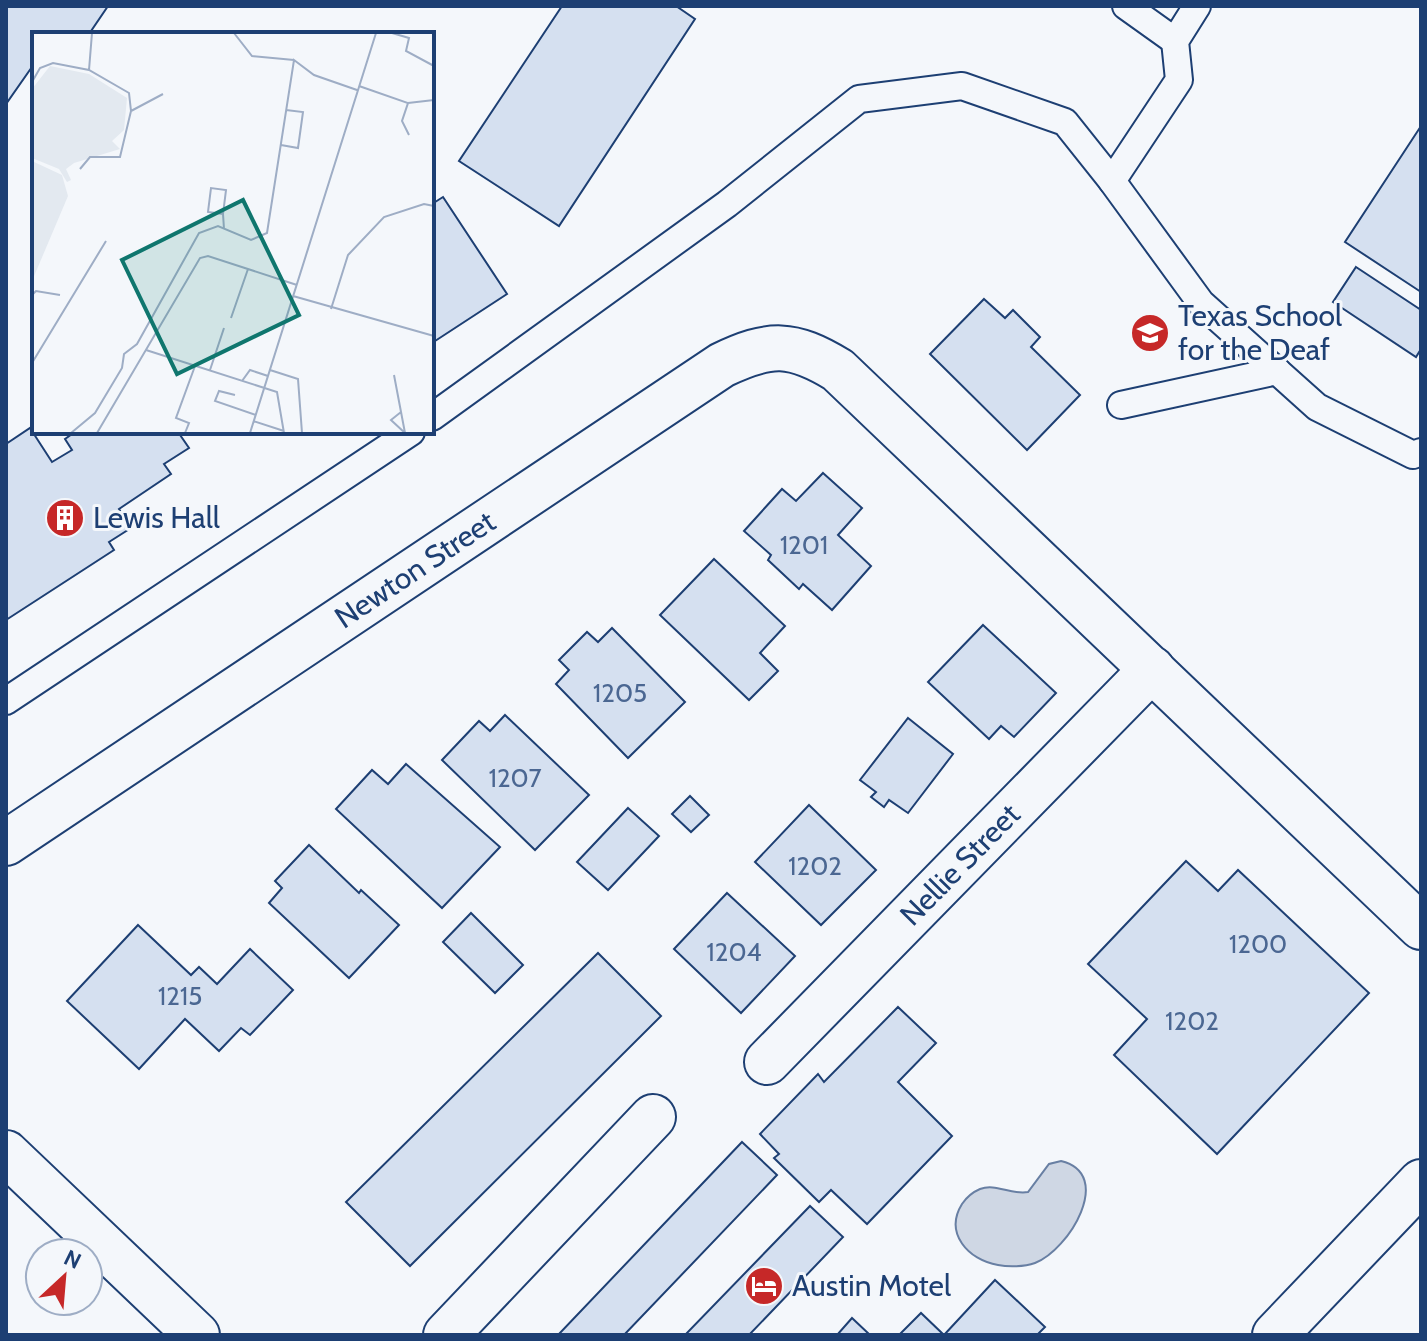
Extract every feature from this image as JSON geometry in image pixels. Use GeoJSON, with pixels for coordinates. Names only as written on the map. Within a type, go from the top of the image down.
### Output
{"type":"FeatureCollection","features":[{"type":"Feature","properties":{"kind":"street","name":"Newton Street"},"geometry":{"type":"LineString","coordinates":[[6,843],[722,365],[752,351],[783,347],[813,354],[838,370],[1152,669]]}},
{"type":"Feature","properties":{"kind":"street"},"geometry":{"type":"LineString","coordinates":[[1152,669],[1421,927]]}},
{"type":"Feature","properties":{"kind":"street","name":"Nellie Street"},"geometry":{"type":"LineString","coordinates":[[767,1062],[1152,669]]}},
{"type":"Feature","properties":{"kind":"street"},"geometry":{"type":"LineString","coordinates":[[446,1335],[653,1117]]}},
{"type":"Feature","properties":{"kind":"street"},"geometry":{"type":"LineString","coordinates":[[6,1153],[197,1335]]}},
{"type":"Feature","properties":{"kind":"street"},"geometry":{"type":"LineString","coordinates":[[1275,1335],[1421,1182]]}},
{"type":"Feature","properties":{"kind":"lane"},"geometry":{"type":"LineString","coordinates":[[1126,6],[1175,41]]}},
{"type":"Feature","properties":{"kind":"lane"},"geometry":{"type":"LineString","coordinates":[[1112,181],[1179,80],[1175,41],[1197,6]]}},
{"type":"Feature","properties":{"kind":"lane"},"geometry":{"type":"LineString","coordinates":[[434,416],[727,204],[859,99],[962,86],[1065,122],[1201,303],[1317,407],[1413,455],[1421,452]]}},
{"type":"Feature","properties":{"kind":"lane"},"geometry":{"type":"LineString","coordinates":[[1121,405],[1277,371]]}},
{"type":"Feature","properties":{"kind":"lane"},"geometry":{"type":"LineString","coordinates":[[6,701],[408,434]]}},
{"type":"Feature","properties":{"kind":"shaded area"},"geometry":{"type":"Polygon","coordinates":[[[1061,1161],[1077,1169],[1084,1181],[1085,1196],[1072,1228],[1048,1255],[1035,1263],[1002,1266],[977,1257],[962,1244],[956,1225],[957,1215],[968,1197],[986,1188],[1028,1192],[1049,1164],[1061,1161]]]}},
{"type":"Feature","properties":{"kind":"building"},"geometry":{"type":"Polygon","coordinates":[[[6,6],[108,6],[90,32],[32,32],[32,67],[6,104],[6,6]]]}},
{"type":"Feature","properties":{"kind":"building"},"geometry":{"type":"Polygon","coordinates":[[[562,6],[676,6],[695,19],[559,226],[459,161],[562,6]]]}},
{"type":"Feature","properties":{"kind":"building"},"geometry":{"type":"Polygon","coordinates":[[[1421,126],[1421,292],[1345,242],[1421,126]]]}},
{"type":"Feature","properties":{"kind":"building"},"geometry":{"type":"Polygon","coordinates":[[[443,197],[507,294],[434,342],[434,203],[443,197]]]}},
{"type":"Feature","properties":{"kind":"building"},"geometry":{"type":"Polygon","coordinates":[[[1356,267],[1421,310],[1421,349],[1416,357],[1333,302],[1356,267]]]}},
{"type":"Feature","properties":{"kind":"building"},"geometry":{"type":"Polygon","coordinates":[[[984,299],[1005,318],[1013,310],[1040,337],[1031,347],[1080,395],[1027,450],[930,354],[984,299]]]}},
{"type":"Feature","properties":{"kind":"building","name":"Lewis Hall"},"geometry":{"type":"Polygon","coordinates":[[[30,428],[52,462],[72,450],[65,439],[72,434],[179,434],[189,448],[164,464],[171,474],[119,509],[131,528],[109,542],[114,550],[6,620],[6,444],[30,428]]]}},
{"type":"Feature","properties":{"kind":"building"},"geometry":{"type":"Polygon","coordinates":[[[823,473],[862,508],[838,535],[871,566],[832,610],[803,584],[799,589],[768,560],[771,555],[744,531],[782,489],[796,501],[823,473]]]}},
{"type":"Feature","properties":{"kind":"building"},"geometry":{"type":"Polygon","coordinates":[[[714,559],[785,626],[760,653],[778,671],[749,700],[660,615],[714,559]]]}},
{"type":"Feature","properties":{"kind":"building"},"geometry":{"type":"Polygon","coordinates":[[[983,625],[1056,693],[1014,737],[1001,726],[989,739],[928,682],[983,625]]]}},
{"type":"Feature","properties":{"kind":"building"},"geometry":{"type":"Polygon","coordinates":[[[612,628],[685,702],[628,758],[556,684],[569,670],[559,660],[587,632],[598,642],[612,628]]]}},
{"type":"Feature","properties":{"kind":"building"},"geometry":{"type":"Polygon","coordinates":[[[505,715],[589,795],[535,850],[442,760],[479,721],[490,731],[505,715]]]}},
{"type":"Feature","properties":{"kind":"building"},"geometry":{"type":"Polygon","coordinates":[[[908,718],[953,754],[908,813],[889,800],[884,807],[871,797],[876,792],[860,780],[908,718]]]}},
{"type":"Feature","properties":{"kind":"building"},"geometry":{"type":"Polygon","coordinates":[[[406,764],[500,847],[442,908],[336,809],[372,770],[388,784],[406,764]]]}},
{"type":"Feature","properties":{"kind":"building"},"geometry":{"type":"Polygon","coordinates":[[[690,796],[709,815],[691,832],[672,814],[690,796]]]}},
{"type":"Feature","properties":{"kind":"building"},"geometry":{"type":"Polygon","coordinates":[[[809,805],[876,870],[821,925],[755,862],[809,805]]]}},
{"type":"Feature","properties":{"kind":"building"},"geometry":{"type":"Polygon","coordinates":[[[628,808],[659,836],[608,890],[577,862],[628,808]]]}},
{"type":"Feature","properties":{"kind":"building"},"geometry":{"type":"Polygon","coordinates":[[[309,845],[359,893],[361,890],[399,925],[349,978],[269,903],[282,888],[275,881],[309,845]]]}},
{"type":"Feature","properties":{"kind":"building"},"geometry":{"type":"Polygon","coordinates":[[[1186,861],[1218,891],[1238,870],[1369,993],[1217,1154],[1114,1055],[1147,1019],[1088,964],[1186,861]]]}},
{"type":"Feature","properties":{"kind":"building"},"geometry":{"type":"Polygon","coordinates":[[[727,893],[795,956],[741,1013],[674,949],[727,893]]]}},
{"type":"Feature","properties":{"kind":"building"},"geometry":{"type":"Polygon","coordinates":[[[471,913],[523,965],[495,993],[443,942],[471,913]]]}},
{"type":"Feature","properties":{"kind":"building"},"geometry":{"type":"Polygon","coordinates":[[[138,925],[191,975],[199,967],[217,984],[250,949],[293,990],[250,1035],[241,1028],[219,1051],[185,1019],[139,1069],[67,1001],[138,925]]]}},
{"type":"Feature","properties":{"kind":"building"},"geometry":{"type":"Polygon","coordinates":[[[598,953],[661,1016],[410,1266],[346,1202],[598,953]]]}},
{"type":"Feature","properties":{"kind":"building"},"geometry":{"type":"Polygon","coordinates":[[[898,1007],[936,1043],[898,1082],[952,1136],[867,1224],[831,1190],[819,1202],[774,1158],[779,1154],[760,1134],[818,1074],[824,1082],[898,1007]]]}},
{"type":"Feature","properties":{"kind":"building"},"geometry":{"type":"Polygon","coordinates":[[[742,1142],[777,1175],[624,1335],[558,1335],[742,1142]]]}},
{"type":"Feature","properties":{"kind":"building","name":"Austin Motel"},"geometry":{"type":"Polygon","coordinates":[[[810,1206],[843,1237],[749,1335],[685,1335],[810,1206]]]}},
{"type":"Feature","properties":{"kind":"building"},"geometry":{"type":"Polygon","coordinates":[[[995,1280],[1045,1327],[1037,1335],[944,1335],[995,1280]]]}},
{"type":"Feature","properties":{"kind":"building"},"geometry":{"type":"Polygon","coordinates":[[[921,1313],[944,1335],[899,1335],[921,1313]]]}},
{"type":"Feature","properties":{"kind":"building"},"geometry":{"type":"Polygon","coordinates":[[[852,1318],[870,1335],[837,1335],[852,1318]]]}},
{"type":"Feature","properties":{"kind":"place","name":"Texas School for the Deaf"},"geometry":{"type":"Point","coordinates":[1150,333]}},
{"type":"Feature","properties":{"kind":"place","name":"Lewis Hall"},"geometry":{"type":"Point","coordinates":[65,518]}},
{"type":"Feature","properties":{"kind":"place","name":"Austin Motel"},"geometry":{"type":"Point","coordinates":[764,1286]}}]}
